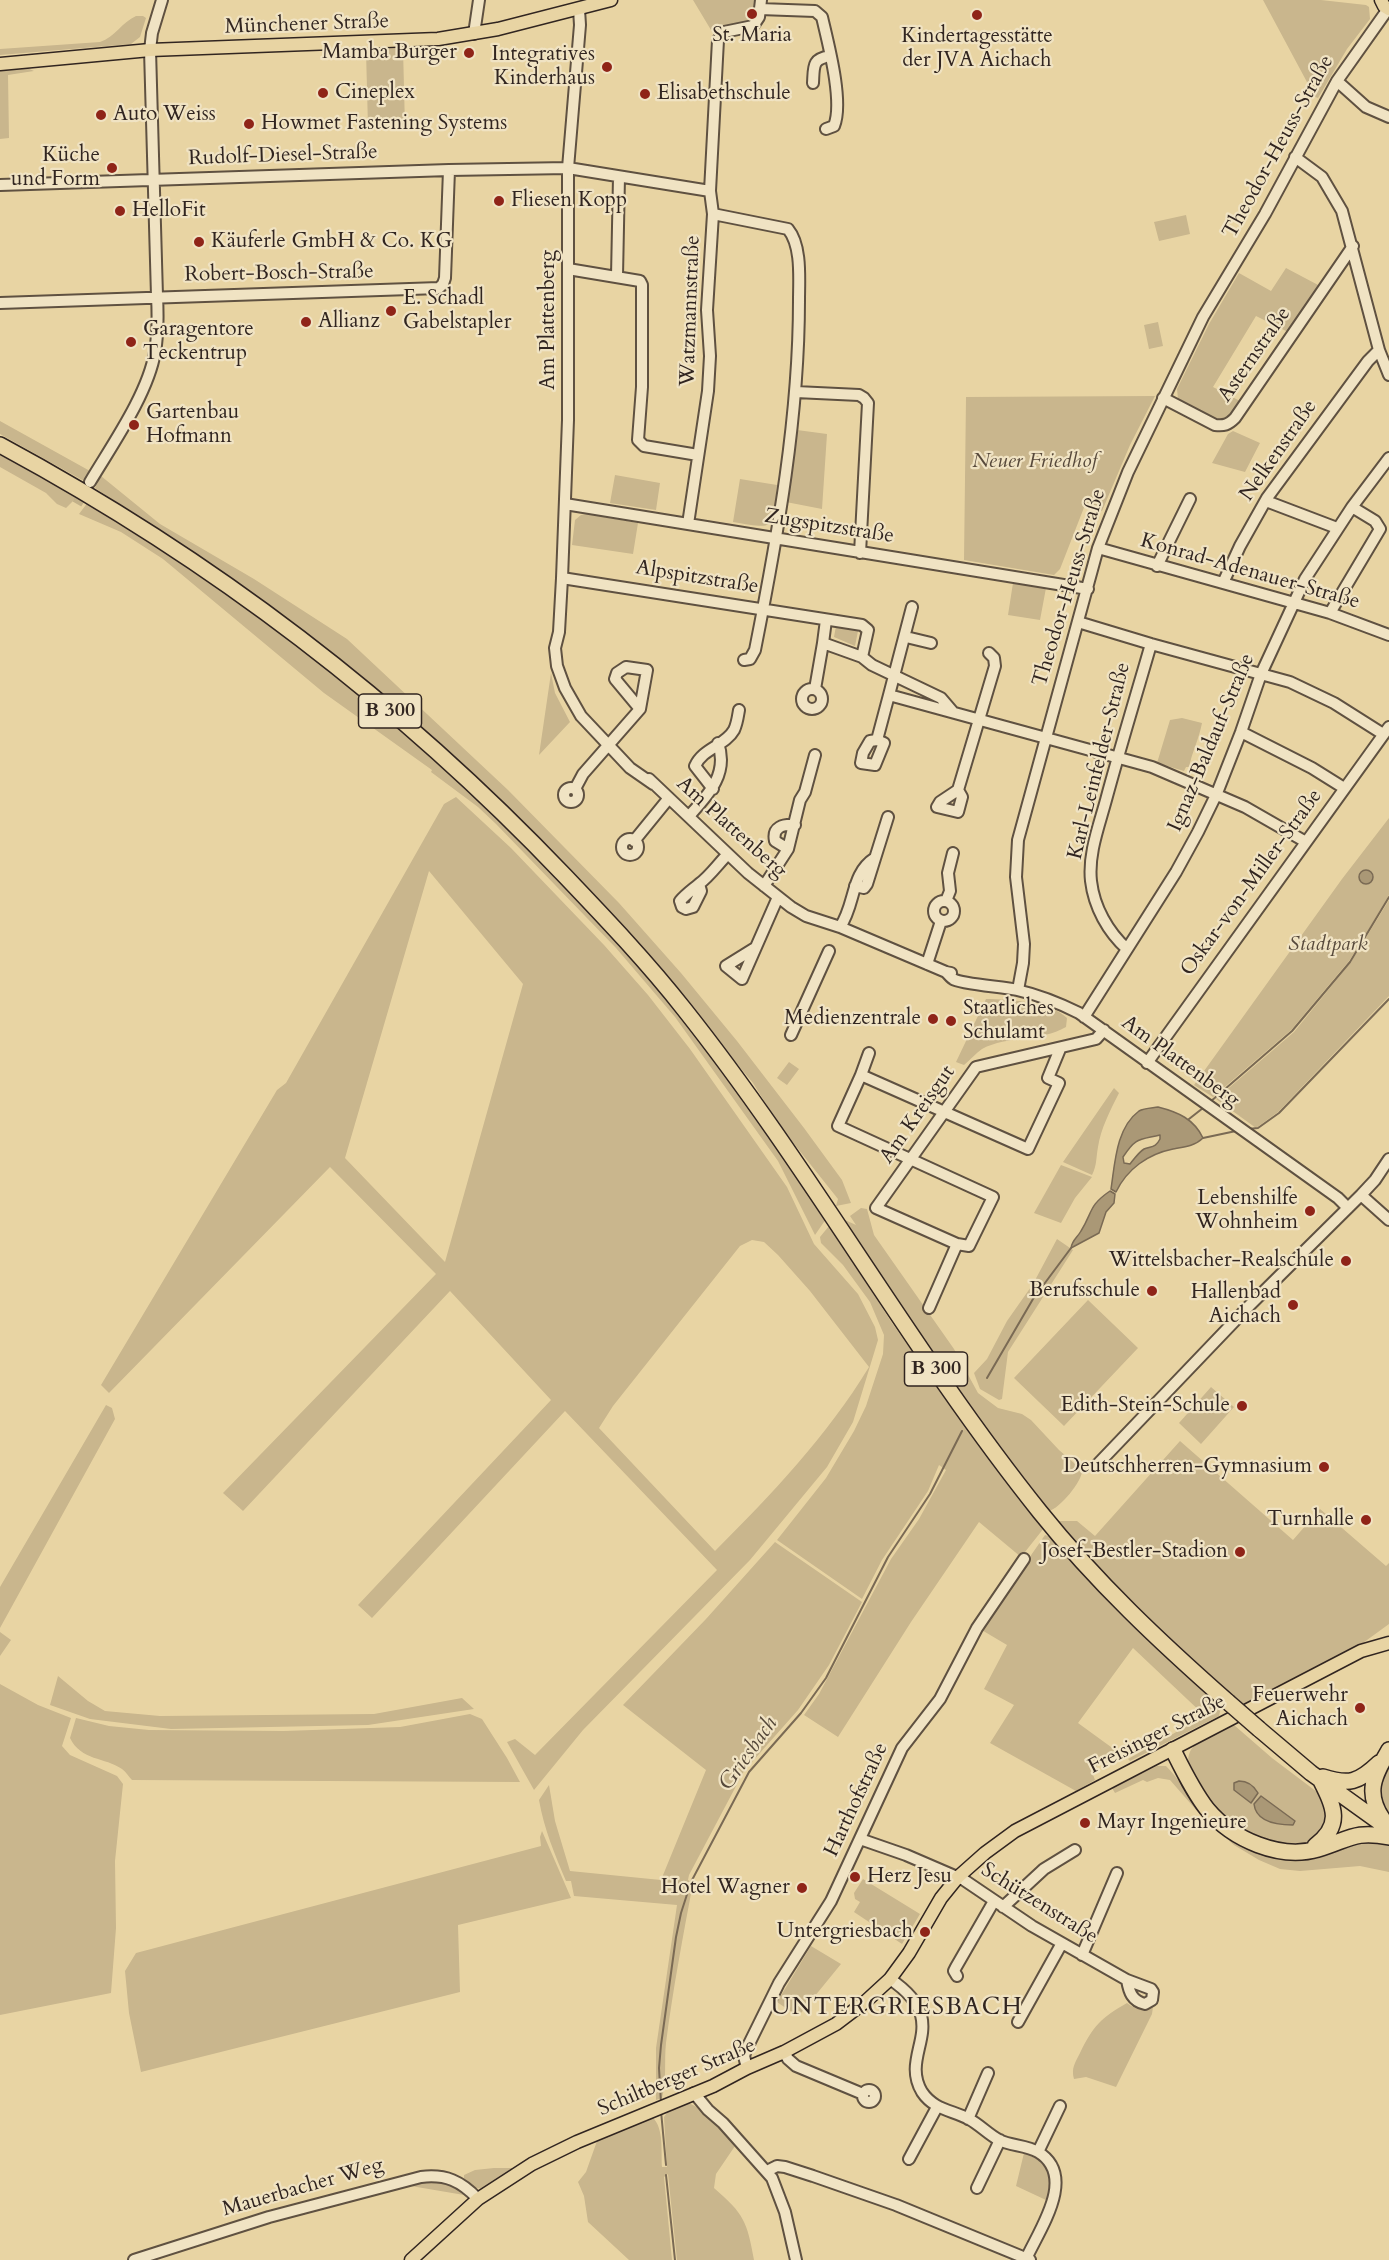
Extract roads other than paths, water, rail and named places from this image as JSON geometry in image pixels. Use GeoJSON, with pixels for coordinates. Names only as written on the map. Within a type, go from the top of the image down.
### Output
{"type":"FeatureCollection","features":[{"type":"Feature","properties":{"kind":"highway","name":"B 300"},"geometry":{"type":"LineString","coordinates":[[0,444],[144,528],[254,603],[342,670],[481,790],[617,929],[684,1010],[736,1077],[837,1221],[909,1333],[1041,1513],[1060,1535],[1129,1610],[1228,1702],[1316,1777],[1389,1828]]}},
{"type":"Feature","properties":{"kind":"highway"},"geometry":{"type":"LineString","coordinates":[[1173,1750],[1194,1790],[1216,1818],[1262,1846],[1282,1852],[1306,1852],[1357,1834],[1377,1834],[1389,1837]]}},
{"type":"Feature","properties":{"kind":"highway"},"geometry":{"type":"LineString","coordinates":[[1316,1777],[1351,1782],[1362,1777],[1386,1754]]}},
{"type":"Feature","properties":{"kind":"highway"},"geometry":{"type":"LineString","coordinates":[[1386,1754],[1374,1781],[1372,1795],[1375,1807],[1389,1828]]}},
{"type":"Feature","properties":{"kind":"highway"},"geometry":{"type":"LineString","coordinates":[[1306,1852],[1325,1838],[1332,1825],[1332,1804],[1316,1777]]}},
{"type":"Feature","properties":{"kind":"main road","name":"Münchener Straße"},"geometry":{"type":"LineString","coordinates":[[0,64],[150,50],[412,41],[474,34],[610,0]]}},
{"type":"Feature","properties":{"kind":"main road","name":"Freisinger Straße"},"geometry":{"type":"LineString","coordinates":[[1072,1801],[1361,1651],[1389,1643]]}},
{"type":"Feature","properties":{"kind":"main road","name":"Schiltberger Straße"},"geometry":{"type":"LineString","coordinates":[[411,2260],[478,2199],[513,2175],[550,2154],[694,2093],[784,2052],[836,2024],[890,1979],[909,1953],[940,1898],[958,1877],[998,1843],[1072,1801]]}},
{"type":"Feature","properties":{"kind":"street"},"geometry":{"type":"LineString","coordinates":[[90,482],[146,382],[155,354],[158,296],[150,50],[152,33],[162,0]]}},
{"type":"Feature","properties":{"kind":"street"},"geometry":{"type":"LineString","coordinates":[[474,34],[479,0]]}},
{"type":"Feature","properties":{"kind":"street"},"geometry":{"type":"LineString","coordinates":[[760,5],[819,13],[822,17],[837,93],[837,120],[834,126],[826,129]]}},
{"type":"Feature","properties":{"kind":"street","name":"Watzmannstraße"},"geometry":{"type":"LineString","coordinates":[[688,524],[711,356],[707,310],[713,214],[710,191],[718,40],[724,32],[753,26],[759,17],[760,5]]}},
{"type":"Feature","properties":{"kind":"street","name":"Theodor-Heuss-Straße"},"geometry":{"type":"LineString","coordinates":[[1018,990],[1024,944],[1016,877],[1017,849],[1023,818],[1098,549],[1122,486],[1203,317],[1265,214],[1337,81],[1386,6]]}},
{"type":"Feature","properties":{"kind":"street","name":"Am Plattenberg"},"geometry":{"type":"LineString","coordinates":[[579,9],[580,25],[568,168],[565,504],[560,632],[563,660],[561,675],[565,688],[581,716],[621,757],[634,764],[728,854],[781,898],[813,911],[823,921],[946,972],[964,976],[972,982],[1018,990],[1058,1002],[1104,1030],[1240,1130],[1338,1198],[1348,1208]]}},
{"type":"Feature","properties":{"kind":"street"},"geometry":{"type":"LineString","coordinates":[[813,82],[816,62],[820,58],[830,56]]}},
{"type":"Feature","properties":{"kind":"street"},"geometry":{"type":"LineString","coordinates":[[1337,81],[1366,108],[1389,117]]}},
{"type":"Feature","properties":{"kind":"street"},"geometry":{"type":"LineString","coordinates":[[1295,157],[1322,177],[1336,197],[1353,246],[1379,350],[1389,375]]}},
{"type":"Feature","properties":{"kind":"street"},"geometry":{"type":"LineString","coordinates":[[568,168],[710,191]]}},
{"type":"Feature","properties":{"kind":"street","name":"Rudolf-Diesel-Straße"},"geometry":{"type":"LineString","coordinates":[[0,185],[568,168]]}},
{"type":"Feature","properties":{"kind":"street","name":"Robert-Bosch-Straße"},"geometry":{"type":"LineString","coordinates":[[0,303],[439,288],[443,284],[446,272],[449,170]]}},
{"type":"Feature","properties":{"kind":"street"},"geometry":{"type":"LineString","coordinates":[[617,276],[619,177]]}},
{"type":"Feature","properties":{"kind":"street"},"geometry":{"type":"LineString","coordinates":[[713,214],[788,229],[796,242],[799,281],[796,392],[775,538],[755,650],[750,659],[744,660]]}},
{"type":"Feature","properties":{"kind":"street","name":"Asternstraße"},"geometry":{"type":"LineString","coordinates":[[1163,398],[1215,425],[1229,424],[1353,246]]}},
{"type":"Feature","properties":{"kind":"street"},"geometry":{"type":"LineString","coordinates":[[568,269],[640,281],[642,285],[642,387],[638,440],[640,444],[698,455]]}},
{"type":"Feature","properties":{"kind":"street","name":"Nelkenstraße"},"geometry":{"type":"LineString","coordinates":[[1223,583],[1240,546],[1266,501],[1368,361],[1379,350]]}},
{"type":"Feature","properties":{"kind":"street"},"geometry":{"type":"LineString","coordinates":[[796,392],[858,395],[868,403],[860,553]]}},
{"type":"Feature","properties":{"kind":"street","name":"Ignaz-Baldauf-Straße"},"geometry":{"type":"LineString","coordinates":[[1084,1017],[1187,852],[1216,793],[1241,732],[1261,674],[1305,579],[1337,528],[1389,458]]}},
{"type":"Feature","properties":{"kind":"street"},"geometry":{"type":"LineString","coordinates":[[1157,566],[1190,500]]}},
{"type":"Feature","properties":{"kind":"street"},"geometry":{"type":"LineString","coordinates":[[1266,501],[1337,528]]}},
{"type":"Feature","properties":{"kind":"street","name":"Zugspitzstraße"},"geometry":{"type":"LineString","coordinates":[[565,504],[1088,589]]}},
{"type":"Feature","properties":{"kind":"street"},"geometry":{"type":"LineString","coordinates":[[1330,613],[1380,528],[1375,521],[1352,507]]}},
{"type":"Feature","properties":{"kind":"street","name":"Konrad-Adenauer-Straße"},"geometry":{"type":"LineString","coordinates":[[1098,549],[1330,613],[1389,635]]}},
{"type":"Feature","properties":{"kind":"street","name":"Alpspitzstraße"},"geometry":{"type":"LineString","coordinates":[[562,578],[764,608],[866,627],[868,630],[862,657]]}},
{"type":"Feature","properties":{"kind":"street"},"geometry":{"type":"LineString","coordinates":[[877,740],[906,637],[912,607]]}},
{"type":"Feature","properties":{"kind":"street"},"geometry":{"type":"LineString","coordinates":[[815,689],[826,620]]}},
{"type":"Feature","properties":{"kind":"street"},"geometry":{"type":"LineString","coordinates":[[1078,622],[1290,682],[1386,730]]}},
{"type":"Feature","properties":{"kind":"street"},"geometry":{"type":"LineString","coordinates":[[906,637],[931,644]]}},
{"type":"Feature","properties":{"kind":"street"},"geometry":{"type":"LineString","coordinates":[[823,643],[862,657],[941,698],[953,712]]}},
{"type":"Feature","properties":{"kind":"street","name":"Karl-Leinfelder-Straße"},"geometry":{"type":"LineString","coordinates":[[1127,949],[1106,924],[1097,904],[1091,881],[1091,859],[1117,759],[1151,644]]}},
{"type":"Feature","properties":{"kind":"street"},"geometry":{"type":"LineString","coordinates":[[958,790],[995,666],[994,658],[989,653]]}},
{"type":"Feature","properties":{"kind":"street"},"geometry":{"type":"LineString","coordinates":[[890,694],[1152,767],[1216,793],[1306,842]]}},
{"type":"Feature","properties":{"kind":"street"},"geometry":{"type":"LineString","coordinates":[[575,789],[582,776],[640,709]]}},
{"type":"Feature","properties":{"kind":"street"},"geometry":{"type":"LineString","coordinates":[[713,789],[695,766],[705,753],[735,729],[739,710]]}},
{"type":"Feature","properties":{"kind":"street","name":"Oskar-von-Miller-Straße"},"geometry":{"type":"LineString","coordinates":[[1147,1063],[1386,730]]}},
{"type":"Feature","properties":{"kind":"street"},"geometry":{"type":"LineString","coordinates":[[1241,732],[1312,768],[1344,788]]}},
{"type":"Feature","properties":{"kind":"street"},"geometry":{"type":"LineString","coordinates":[[688,816],[713,789],[720,771],[722,755],[718,743]]}},
{"type":"Feature","properties":{"kind":"street"},"geometry":{"type":"LineString","coordinates":[[764,886],[788,849],[800,800],[805,792],[815,755]]}},
{"type":"Feature","properties":{"kind":"street"},"geometry":{"type":"LineString","coordinates":[[634,841],[669,798]]}},
{"type":"Feature","properties":{"kind":"street"},"geometry":{"type":"LineString","coordinates":[[840,927],[845,920],[858,875],[865,864],[875,858],[888,817]]}},
{"type":"Feature","properties":{"kind":"street"},"geometry":{"type":"LineString","coordinates":[[788,849],[775,841],[774,835],[777,828],[783,824],[795,825]]}},
{"type":"Feature","properties":{"kind":"street"},"geometry":{"type":"LineString","coordinates":[[699,884],[728,854]]}},
{"type":"Feature","properties":{"kind":"street"},"geometry":{"type":"LineString","coordinates":[[927,964],[941,921],[951,918],[953,911],[951,905],[946,901],[950,891],[948,873],[953,854]]}},
{"type":"Feature","properties":{"kind":"street"},"geometry":{"type":"LineString","coordinates":[[755,948],[781,898]]}},
{"type":"Feature","properties":{"kind":"street"},"geometry":{"type":"LineString","coordinates":[[791,1035],[829,951]]}},
{"type":"Feature","properties":{"kind":"street","name":"Am Kreisgut"},"geometry":{"type":"LineString","coordinates":[[957,1244],[876,1208],[976,1067],[1096,1039],[1104,1030]]}},
{"type":"Feature","properties":{"kind":"street"},"geometry":{"type":"LineString","coordinates":[[861,1075],[1028,1149],[1059,1083],[1048,1078],[1060,1049]]}},
{"type":"Feature","properties":{"kind":"street"},"geometry":{"type":"LineString","coordinates":[[869,1053],[838,1126],[993,1197],[969,1246],[957,1244],[929,1308]]}},
{"type":"Feature","properties":{"kind":"street"},"geometry":{"type":"LineString","coordinates":[[1095,1467],[1250,1305],[1361,1195],[1389,1160]]}},
{"type":"Feature","properties":{"kind":"street"},"geometry":{"type":"LineString","coordinates":[[1361,1195],[1389,1220]]}},
{"type":"Feature","properties":{"kind":"street","name":"Harthofstraße"},"geometry":{"type":"LineString","coordinates":[[747,2068],[744,2060],[746,2050],[761,2016],[789,1966],[823,1915],[902,1748],[940,1699],[977,1628],[1024,1559]]}},
{"type":"Feature","properties":{"kind":"street","name":"Schützenstraße"},"geometry":{"type":"LineString","coordinates":[[860,1839],[958,1877],[998,1904],[1127,1980]]}},
{"type":"Feature","properties":{"kind":"street"},"geometry":{"type":"LineString","coordinates":[[957,1976],[954,1971],[956,1967],[998,1904],[1044,1869],[1075,1850]]}},
{"type":"Feature","properties":{"kind":"street"},"geometry":{"type":"LineString","coordinates":[[1082,1955],[1117,1873]]}},
{"type":"Feature","properties":{"kind":"street"},"geometry":{"type":"LineString","coordinates":[[1018,2022],[1062,1943]]}},
{"type":"Feature","properties":{"kind":"street"},"geometry":{"type":"LineString","coordinates":[[767,2170],[777,2166],[785,2167],[824,2180],[896,2205],[1028,2259],[1057,2187],[1049,2163],[1038,2152],[1000,2140],[968,2119],[937,2107],[925,2097],[917,2080],[916,2070],[922,2036],[921,2016],[913,2000],[890,1979]]}},
{"type":"Feature","properties":{"kind":"street"},"geometry":{"type":"LineString","coordinates":[[784,2052],[796,2066],[863,2094]]}},
{"type":"Feature","properties":{"kind":"street"},"geometry":{"type":"LineString","coordinates":[[968,2119],[988,2073]]}},
{"type":"Feature","properties":{"kind":"street"},"geometry":{"type":"LineString","coordinates":[[694,2093],[767,2170],[781,2198],[795,2260]]}},
{"type":"Feature","properties":{"kind":"street"},"geometry":{"type":"LineString","coordinates":[[1038,2152],[1059,2106]]}},
{"type":"Feature","properties":{"kind":"street"},"geometry":{"type":"LineString","coordinates":[[909,2159],[937,2107]]}},
{"type":"Feature","properties":{"kind":"street"},"geometry":{"type":"LineString","coordinates":[[977,2188],[1000,2140]]}},
{"type":"Feature","properties":{"kind":"street","name":"Mauerbacher Weg"},"geometry":{"type":"LineString","coordinates":[[134,2260],[269,2217],[421,2177],[443,2176],[453,2179],[469,2189],[478,2199]]}},
{"type":"Feature","properties":{"kind":"waterway"},"geometry":{"type":"LineString","coordinates":[[1210,1102],[1292,1031],[1350,962],[1389,897]]}},
{"type":"Feature","properties":{"kind":"waterway"},"geometry":{"type":"LineString","coordinates":[[1247,1129],[1258,1128],[1279,1113],[1389,999]]}},
{"type":"Feature","properties":{"kind":"waterway"},"geometry":{"type":"LineString","coordinates":[[1189,1119],[1203,1108]]}},
{"type":"Feature","properties":{"kind":"waterway"},"geometry":{"type":"LineString","coordinates":[[1203,1138],[1236,1131]]}},
{"type":"Feature","properties":{"kind":"waterway","name":"Griesbach"},"geometry":{"type":"LineString","coordinates":[[987,1378],[1033,1299],[1071,1248]]}},
{"type":"Feature","properties":{"kind":"waterway","name":"Griesbach"},"geometry":{"type":"LineString","coordinates":[[661,2103],[659,2068],[661,2045],[676,1937],[691,1882],[749,1772],[801,1713],[826,1678],[888,1557],[930,1494],[962,1431]]}},
{"type":"Feature","properties":{"kind":"waterway","name":"Griesbach"},"geometry":{"type":"LineString","coordinates":[[661,2111],[666,2165]]}},
{"type":"Feature","properties":{"kind":"waterway","name":"Griesbach"},"geometry":{"type":"LineString","coordinates":[[666,2175],[675,2260]]}},
{"type":"Feature","properties":{"kind":"tunnel"},"geometry":{"type":"LineString","coordinates":[[77,504],[87,487]]}},
{"type":"Feature","properties":{"kind":"place","name":"St. Maria"},"geometry":{"type":"Point","coordinates":[752,14]}},
{"type":"Feature","properties":{"kind":"place","name":"Kindertagesstätte der JVA Aichach"},"geometry":{"type":"Point","coordinates":[977,15]}},
{"type":"Feature","properties":{"kind":"place","name":"Mamba Burger"},"geometry":{"type":"Point","coordinates":[469,53]}},
{"type":"Feature","properties":{"kind":"place","name":"Integratives Kinderhaus"},"geometry":{"type":"Point","coordinates":[607,67]}},
{"type":"Feature","properties":{"kind":"place","name":"Cineplex"},"geometry":{"type":"Point","coordinates":[323,93]}},
{"type":"Feature","properties":{"kind":"place","name":"Elisabethschule"},"geometry":{"type":"Point","coordinates":[645,94]}},
{"type":"Feature","properties":{"kind":"place","name":"Auto Weiss"},"geometry":{"type":"Point","coordinates":[101,115]}},
{"type":"Feature","properties":{"kind":"place","name":"Howmet Fastening Systems"},"geometry":{"type":"Point","coordinates":[249,124]}},
{"type":"Feature","properties":{"kind":"place","name":"Küche und Form"},"geometry":{"type":"Point","coordinates":[112,168]}},
{"type":"Feature","properties":{"kind":"place","name":"Fliesen Kopp"},"geometry":{"type":"Point","coordinates":[499,201]}},
{"type":"Feature","properties":{"kind":"place","name":"HelloFit"},"geometry":{"type":"Point","coordinates":[120,211]}},
{"type":"Feature","properties":{"kind":"place","name":"Käuferle GmbH & Co. KG"},"geometry":{"type":"Point","coordinates":[199,242]}},
{"type":"Feature","properties":{"kind":"place","name":"E. Schadl Gabelstapler"},"geometry":{"type":"Point","coordinates":[391,311]}},
{"type":"Feature","properties":{"kind":"place","name":"Allianz"},"geometry":{"type":"Point","coordinates":[306,322]}},
{"type":"Feature","properties":{"kind":"place","name":"Garagentore Teckentrup"},"geometry":{"type":"Point","coordinates":[131,342]}},
{"type":"Feature","properties":{"kind":"place","name":"Gartenbau Hofmann"},"geometry":{"type":"Point","coordinates":[134,425]}},
{"type":"Feature","properties":{"kind":"place","name":"Medienzentrale"},"geometry":{"type":"Point","coordinates":[933,1019]}},
{"type":"Feature","properties":{"kind":"place","name":"Staatliches Schulamt"},"geometry":{"type":"Point","coordinates":[951,1021]}},
{"type":"Feature","properties":{"kind":"place","name":"Lebenshilfe Wohnheim"},"geometry":{"type":"Point","coordinates":[1310,1211]}},
{"type":"Feature","properties":{"kind":"place","name":"Wittelsbacher-Realschule"},"geometry":{"type":"Point","coordinates":[1346,1261]}},
{"type":"Feature","properties":{"kind":"place","name":"Berufsschule"},"geometry":{"type":"Point","coordinates":[1152,1291]}},
{"type":"Feature","properties":{"kind":"place","name":"Hallenbad Aichach"},"geometry":{"type":"Point","coordinates":[1293,1305]}},
{"type":"Feature","properties":{"kind":"place","name":"Edith-Stein-Schule"},"geometry":{"type":"Point","coordinates":[1242,1406]}},
{"type":"Feature","properties":{"kind":"place","name":"Deutschherren-Gymnasium"},"geometry":{"type":"Point","coordinates":[1324,1467]}},
{"type":"Feature","properties":{"kind":"place","name":"Turnhalle"},"geometry":{"type":"Point","coordinates":[1366,1520]}},
{"type":"Feature","properties":{"kind":"place","name":"Josef-Bestler-Stadion"},"geometry":{"type":"Point","coordinates":[1240,1552]}},
{"type":"Feature","properties":{"kind":"place","name":"Feuerwehr Aichach"},"geometry":{"type":"Point","coordinates":[1360,1708]}},
{"type":"Feature","properties":{"kind":"place","name":"Mayr Ingenieure"},"geometry":{"type":"Point","coordinates":[1085,1823]}},
{"type":"Feature","properties":{"kind":"place","name":"Herz Jesu"},"geometry":{"type":"Point","coordinates":[855,1877]}},
{"type":"Feature","properties":{"kind":"place","name":"Hotel Wagner"},"geometry":{"type":"Point","coordinates":[802,1888]}},
{"type":"Feature","properties":{"kind":"place","name":"Untergriesbach"},"geometry":{"type":"Point","coordinates":[925,1932]}},
{"type":"Feature","properties":{"kind":"district","name":"UNTERGRIESBACH"},"geometry":{"type":"Point","coordinates":[897,2008]}},
{"type":"Feature","properties":{"kind":"park label","name":"Neuer Friedhof"},"geometry":{"type":"Point","coordinates":[1035,462]}},
{"type":"Feature","properties":{"kind":"park label","name":"Stadtpark"},"geometry":{"type":"Point","coordinates":[1328,945]}}]}
